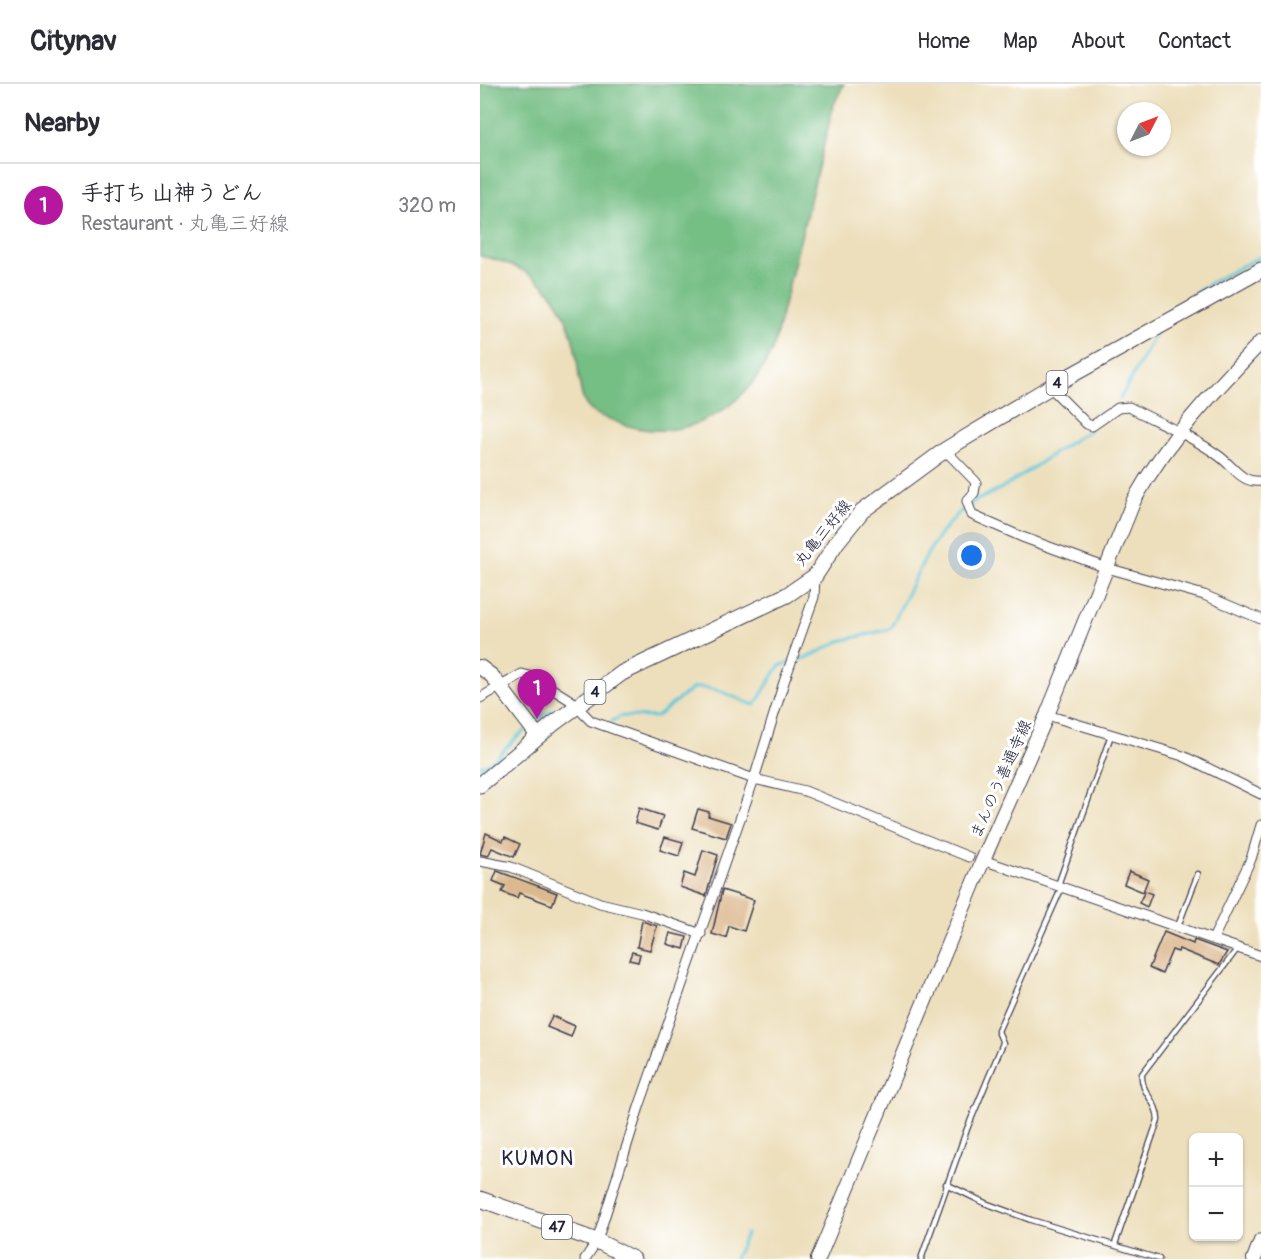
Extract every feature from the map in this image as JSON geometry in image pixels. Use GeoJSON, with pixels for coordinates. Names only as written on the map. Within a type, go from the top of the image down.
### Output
{"type":"FeatureCollection","features":[{"type":"Feature","properties":{"kind":"main road","name":"丸亀三好線"},"geometry":{"type":"LineString","coordinates":[[480,784],[533,730],[577,706],[622,673],[787,595],[815,576],[837,542],[862,511],[945,450],[1050,387],[1261,270]]}},
{"type":"Feature","properties":{"kind":"main road","name":"まんのう善通寺線"},"geometry":{"type":"LineString","coordinates":[[818,1259],[983,860],[1047,715],[1134,500],[1152,468],[1177,433],[1261,342]]}},
{"type":"Feature","properties":{"kind":"main road"},"geometry":{"type":"LineString","coordinates":[[480,667],[501,688],[533,730]]}},
{"type":"Feature","properties":{"kind":"main road","name":"47"},"geometry":{"type":"LineString","coordinates":[[480,1199],[597,1241],[633,1259]]}},
{"type":"Feature","properties":{"kind":"main road"},"geometry":{"type":"LineString","coordinates":[[1254,1259],[1261,1241]]}},
{"type":"Feature","properties":{"kind":"street"},"geometry":{"type":"LineString","coordinates":[[1050,387],[1086,424],[1092,426],[1118,408],[1129,407],[1220,457],[1247,481],[1261,481]]}},
{"type":"Feature","properties":{"kind":"street"},"geometry":{"type":"LineString","coordinates":[[945,450],[976,482],[974,493],[967,501],[972,514],[1022,537],[1107,568],[1204,594],[1261,619]]}},
{"type":"Feature","properties":{"kind":"street"},"geometry":{"type":"LineString","coordinates":[[585,1259],[597,1241],[639,1107],[754,778],[814,597],[815,576]]}},
{"type":"Feature","properties":{"kind":"street"},"geometry":{"type":"LineString","coordinates":[[480,698],[522,674],[533,676],[577,706],[591,721],[754,778],[805,791],[969,857]]}},
{"type":"Feature","properties":{"kind":"street"},"geometry":{"type":"LineString","coordinates":[[1047,715],[1112,732],[1183,756],[1261,794]]}},
{"type":"Feature","properties":{"kind":"street"},"geometry":{"type":"LineString","coordinates":[[1213,939],[1251,859],[1261,825]]}},
{"type":"Feature","properties":{"kind":"street"},"geometry":{"type":"LineString","coordinates":[[983,860],[1261,956]]}},
{"type":"Feature","properties":{"kind":"street"},"geometry":{"type":"LineString","coordinates":[[480,861],[511,867],[600,903],[642,913],[701,934]]}},
{"type":"Feature","properties":{"kind":"lane"},"geometry":{"type":"LineString","coordinates":[[921,1259],[946,1184],[1003,1043],[998,1032],[1060,886],[1112,732]]}},
{"type":"Feature","properties":{"kind":"lane"},"geometry":{"type":"LineString","coordinates":[[1178,926],[1198,874]]}},
{"type":"Feature","properties":{"kind":"lane"},"geometry":{"type":"LineString","coordinates":[[1115,1244],[1158,1120],[1158,1111],[1141,1085],[1142,1074],[1238,948]]}},
{"type":"Feature","properties":{"kind":"lane"},"geometry":{"type":"LineString","coordinates":[[946,1184],[985,1203],[1032,1220],[1159,1259]]}},
{"type":"Feature","properties":{"kind":"green space"},"geometry":{"type":"Polygon","coordinates":[[[480,84],[844,84],[834,104],[774,345],[763,367],[749,387],[732,404],[712,417],[690,426],[666,430],[642,429],[617,422],[596,414],[586,405],[581,389],[573,339],[567,320],[558,304],[535,278],[501,261],[480,256],[480,84]]]}},
{"type":"Feature","properties":{"kind":"building"},"geometry":{"type":"Polygon","coordinates":[[[639,808],[663,816],[658,830],[635,823],[639,808]]]}},
{"type":"Feature","properties":{"kind":"building"},"geometry":{"type":"Polygon","coordinates":[[[698,809],[709,812],[708,816],[731,823],[726,838],[692,828],[698,809]]]}},
{"type":"Feature","properties":{"kind":"building"},"geometry":{"type":"Polygon","coordinates":[[[486,833],[503,841],[505,837],[520,844],[514,857],[492,848],[488,856],[480,854],[486,833]]]}},
{"type":"Feature","properties":{"kind":"building"},"geometry":{"type":"Polygon","coordinates":[[[665,837],[683,842],[679,856],[660,850],[665,837]]]}},
{"type":"Feature","properties":{"kind":"building"},"geometry":{"type":"Polygon","coordinates":[[[703,850],[718,855],[706,896],[680,887],[684,873],[695,877],[703,850]]]}},
{"type":"Feature","properties":{"kind":"building"},"geometry":{"type":"Polygon","coordinates":[[[497,871],[557,893],[552,905],[519,893],[517,898],[502,892],[505,886],[493,881],[497,871]]]}},
{"type":"Feature","properties":{"kind":"building"},"geometry":{"type":"Polygon","coordinates":[[[1129,871],[1148,879],[1143,892],[1124,884],[1129,871]]]}},
{"type":"Feature","properties":{"kind":"building"},"geometry":{"type":"Polygon","coordinates":[[[722,890],[754,900],[744,931],[729,926],[726,938],[712,934],[722,890]]]}},
{"type":"Feature","properties":{"kind":"building"},"geometry":{"type":"Polygon","coordinates":[[[1145,891],[1152,894],[1147,907],[1139,903],[1145,891]]]}},
{"type":"Feature","properties":{"kind":"building"},"geometry":{"type":"Polygon","coordinates":[[[642,921],[657,926],[650,950],[637,947],[642,921]]]}},
{"type":"Feature","properties":{"kind":"building"},"geometry":{"type":"Polygon","coordinates":[[[1164,932],[1193,944],[1194,940],[1227,952],[1219,965],[1179,949],[1178,952],[1172,950],[1162,974],[1149,968],[1164,932]]]}},
{"type":"Feature","properties":{"kind":"building"},"geometry":{"type":"Polygon","coordinates":[[[670,933],[687,937],[684,949],[667,944],[670,933]]]}},
{"type":"Feature","properties":{"kind":"building"},"geometry":{"type":"Polygon","coordinates":[[[632,952],[640,954],[638,962],[629,960],[632,952]]]}},
{"type":"Feature","properties":{"kind":"building"},"geometry":{"type":"Polygon","coordinates":[[[552,1016],[575,1026],[571,1037],[547,1027],[552,1016]]]}},
{"type":"Feature","properties":{"kind":"waterway"},"geometry":{"type":"LineString","coordinates":[[1165,315],[1210,283],[1261,256]]}},
{"type":"Feature","properties":{"kind":"waterway"},"geometry":{"type":"LineString","coordinates":[[1120,399],[1155,335]]}},
{"type":"Feature","properties":{"kind":"waterway"},"geometry":{"type":"LineString","coordinates":[[612,721],[622,716],[656,717],[693,688],[718,690],[755,705],[779,666],[811,656],[840,641],[890,629],[936,540],[958,514],[1090,430]]}},
{"type":"Feature","properties":{"kind":"waterway"},"geometry":{"type":"LineString","coordinates":[[534,723],[546,713],[565,707]]}},
{"type":"Feature","properties":{"kind":"waterway"},"geometry":{"type":"LineString","coordinates":[[480,766],[494,759],[526,730]]}},
{"type":"Feature","properties":{"kind":"waterway"},"geometry":{"type":"LineString","coordinates":[[735,1259],[746,1234]]}},
{"type":"Feature","properties":{"kind":"place","name":"手打ち 山神うどん"},"geometry":{"type":"Point","coordinates":[537,719]}},
{"type":"Feature","properties":{"kind":"district","name":"KUMON"},"geometry":{"type":"Point","coordinates":[538,1158]}}]}
